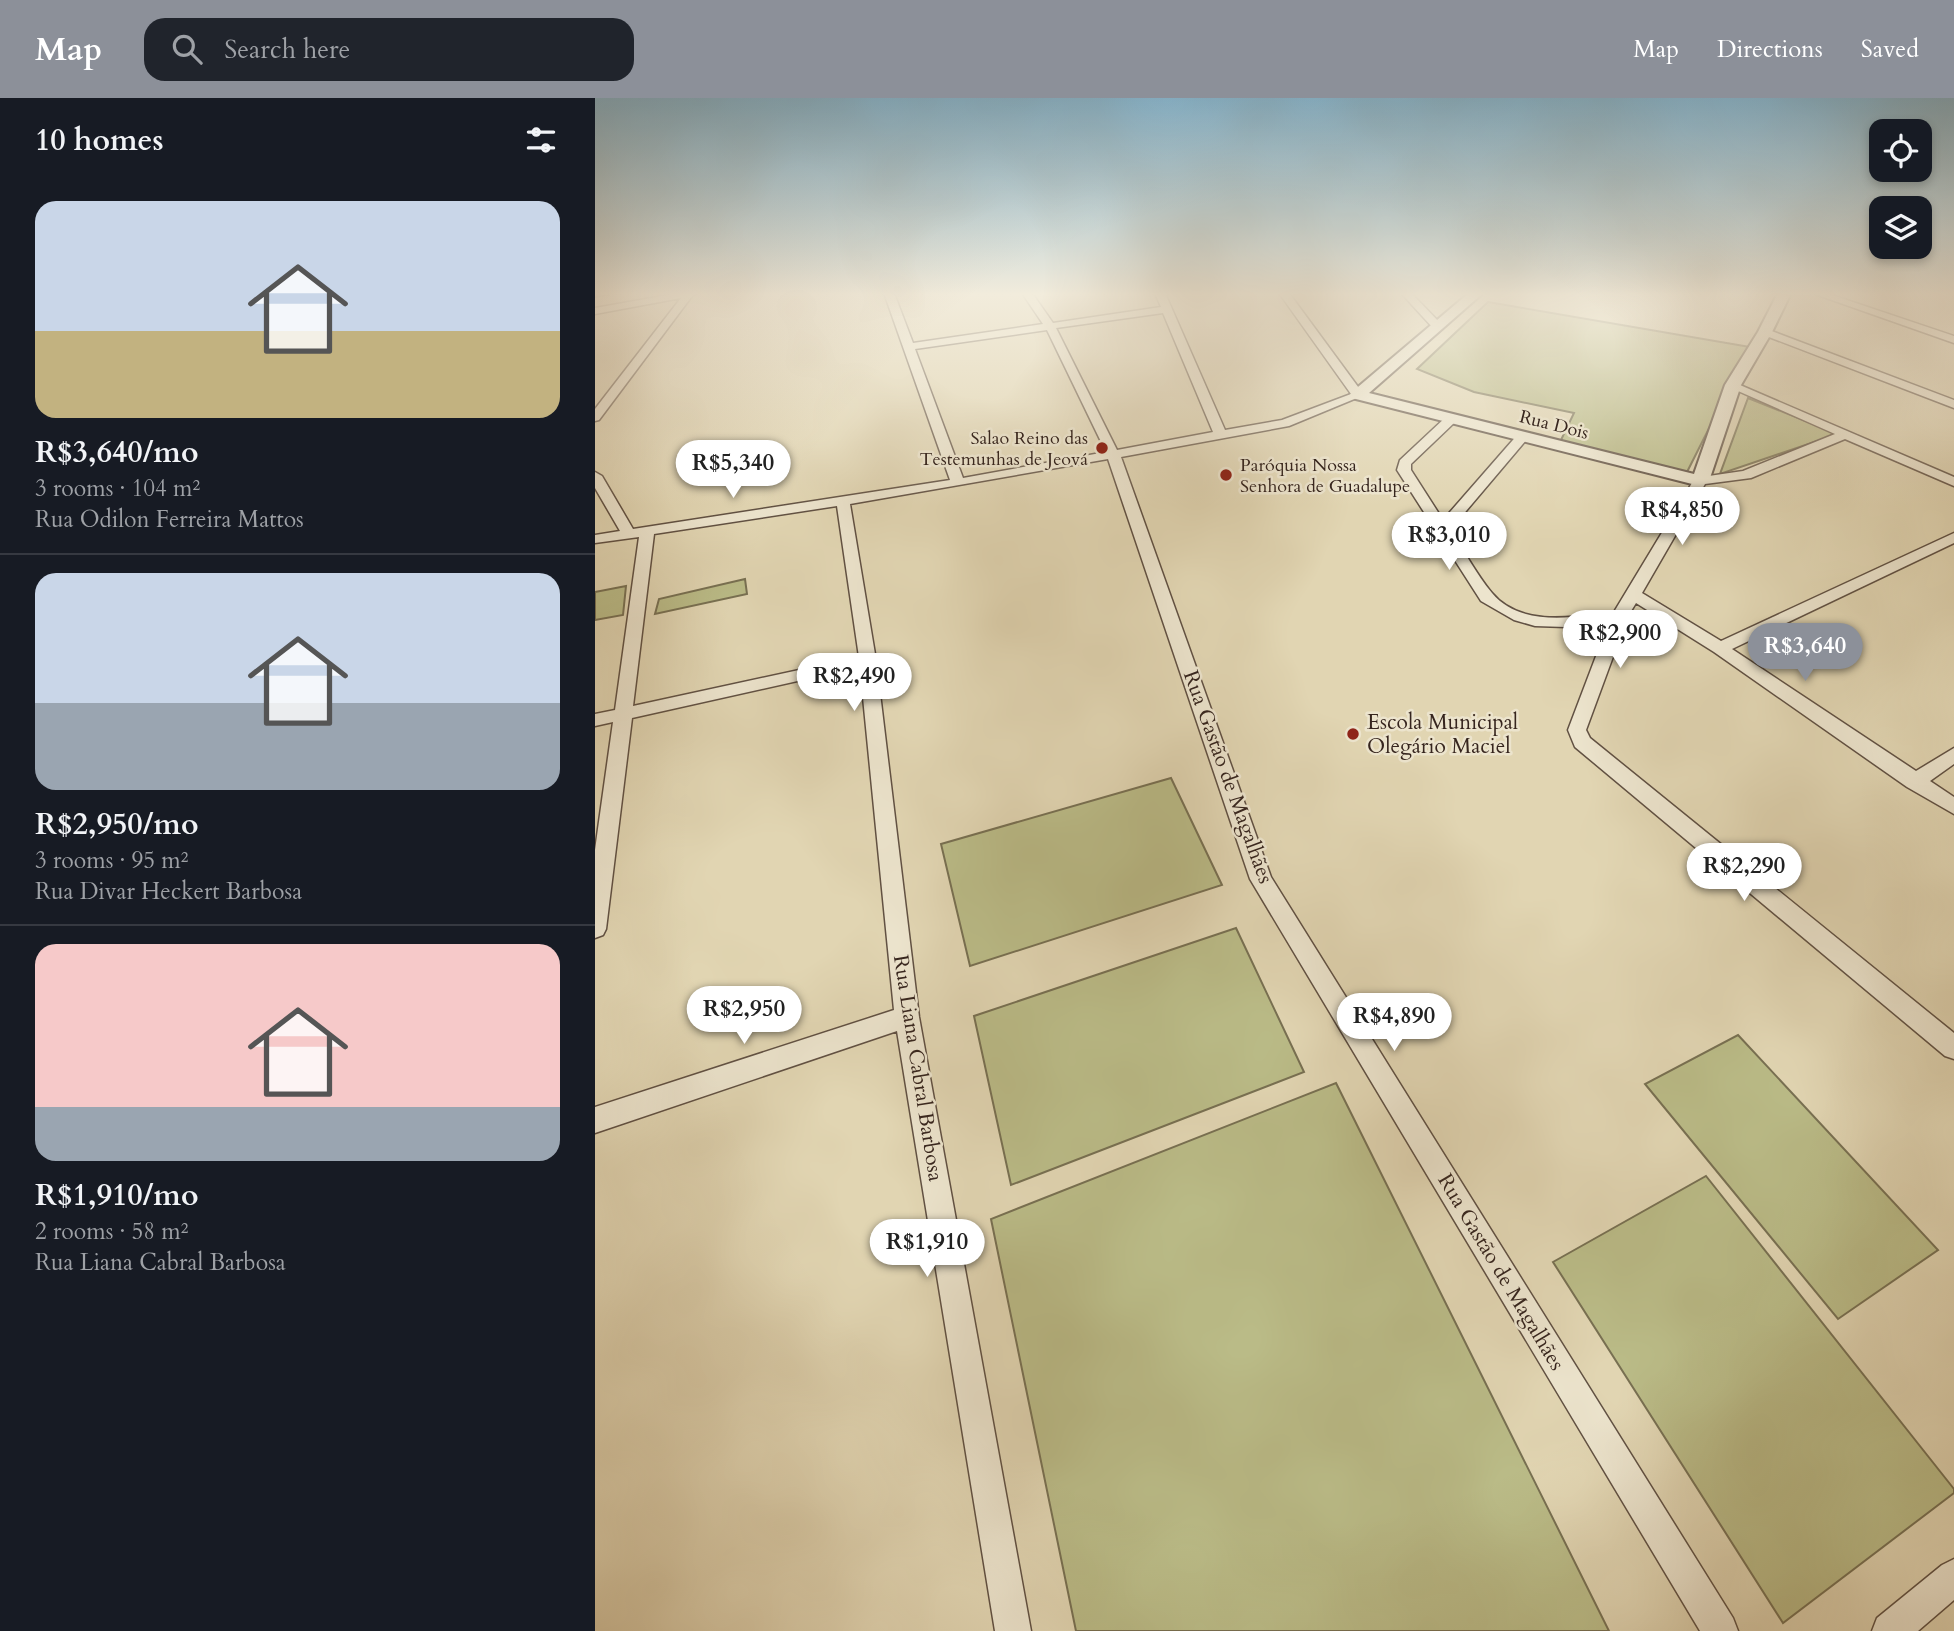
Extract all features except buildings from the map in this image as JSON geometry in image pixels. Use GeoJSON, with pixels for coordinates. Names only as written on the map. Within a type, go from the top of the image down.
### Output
{"type":"FeatureCollection","features":[{"type":"Feature","properties":{"kind":"street"},"geometry":{"type":"LineString","coordinates":[[595,417],[636,365]]}},
{"type":"Feature","properties":{"kind":"street"},"geometry":{"type":"LineString","coordinates":[[915,365],[958,483]]}},
{"type":"Feature","properties":{"kind":"street","name":"Rua Gastão de Magalhães"},"geometry":{"type":"LineString","coordinates":[[1069,365],[1113,454],[1261,879],[1720,1631]]}},
{"type":"Feature","properties":{"kind":"street"},"geometry":{"type":"LineString","coordinates":[[1191,365],[1220,433]]}},
{"type":"Feature","properties":{"kind":"street"},"geometry":{"type":"LineString","coordinates":[[1336,365],[1358,395]]}},
{"type":"Feature","properties":{"kind":"street"},"geometry":{"type":"LineString","coordinates":[[595,538],[958,483],[1285,423],[1358,395],[1394,365]]}},
{"type":"Feature","properties":{"kind":"street"},"geometry":{"type":"LineString","coordinates":[[1745,365],[1733,385],[1700,481],[1620,616],[1577,730],[1582,742],[1954,1048]]}},
{"type":"Feature","properties":{"kind":"street"},"geometry":{"type":"LineString","coordinates":[[1850,365],[1954,404]]}},
{"type":"Feature","properties":{"kind":"street"},"geometry":{"type":"LineString","coordinates":[[1733,385],[1954,482]]}},
{"type":"Feature","properties":{"kind":"street","name":"Rua Dois"},"geometry":{"type":"LineString","coordinates":[[1358,395],[1700,481]]}},
{"type":"Feature","properties":{"kind":"street"},"geometry":{"type":"LineString","coordinates":[[1450,420],[1405,463],[1404,470],[1487,598],[1506,613],[1549,625],[1620,616]]}},
{"type":"Feature","properties":{"kind":"street"},"geometry":{"type":"LineString","coordinates":[[1700,481],[1746,475],[1846,434]]}},
{"type":"Feature","properties":{"kind":"street"},"geometry":{"type":"LineString","coordinates":[[1443,529],[1523,436]]}},
{"type":"Feature","properties":{"kind":"street"},"geometry":{"type":"LineString","coordinates":[[595,477],[637,532],[624,714],[595,929]]}},
{"type":"Feature","properties":{"kind":"street","name":"Rua Liana Cabral Barbosa"},"geometry":{"type":"LineString","coordinates":[[843,502],[868,660],[907,1017],[1013,1631]]}},
{"type":"Feature","properties":{"kind":"street"},"geometry":{"type":"LineString","coordinates":[[1720,648],[1954,537]]}},
{"type":"Feature","properties":{"kind":"street"},"geometry":{"type":"LineString","coordinates":[[1633,594],[1720,648],[1954,807]]}},
{"type":"Feature","properties":{"kind":"street"},"geometry":{"type":"LineString","coordinates":[[595,720],[868,660]]}},
{"type":"Feature","properties":{"kind":"street"},"geometry":{"type":"LineString","coordinates":[[1914,782],[1954,755]]}},
{"type":"Feature","properties":{"kind":"street"},"geometry":{"type":"LineString","coordinates":[[595,1119],[907,1017]]}},
{"type":"Feature","properties":{"kind":"street"},"geometry":{"type":"LineString","coordinates":[[1890,1631],[1954,1577]]}},
{"type":"Feature","properties":{"kind":"green space"},"geometry":{"type":"Polygon","coordinates":[[[1422,365],[1741,365],[1686,474],[1560,442],[1574,413],[1474,392],[1417,369],[1422,365]]]}},
{"type":"Feature","properties":{"kind":"green space"},"geometry":{"type":"Polygon","coordinates":[[[1748,398],[1838,434],[1720,474],[1748,398]]]}},
{"type":"Feature","properties":{"kind":"green space"},"geometry":{"type":"Polygon","coordinates":[[[745,579],[747,594],[655,614],[659,599],[745,579]]]}},
{"type":"Feature","properties":{"kind":"green space"},"geometry":{"type":"Polygon","coordinates":[[[626,586],[623,615],[595,620],[595,592],[626,586]]]}},
{"type":"Feature","properties":{"kind":"green space"},"geometry":{"type":"Polygon","coordinates":[[[1171,778],[1222,885],[970,966],[941,844],[1171,778]]]}},
{"type":"Feature","properties":{"kind":"green space"},"geometry":{"type":"Polygon","coordinates":[[[1236,928],[1304,1072],[1011,1185],[974,1016],[1236,928]]]}},
{"type":"Feature","properties":{"kind":"green space"},"geometry":{"type":"Polygon","coordinates":[[[1738,1035],[1938,1250],[1838,1319],[1645,1084],[1738,1035]]]}},
{"type":"Feature","properties":{"kind":"green space"},"geometry":{"type":"Polygon","coordinates":[[[1336,1083],[1609,1631],[1076,1631],[991,1219],[1336,1083]]]}},
{"type":"Feature","properties":{"kind":"green space"},"geometry":{"type":"Polygon","coordinates":[[[1706,1176],[1954,1489],[1954,1493],[1783,1623],[1553,1262],[1706,1176]]]}},
{"type":"Feature","properties":{"kind":"place","name":"Salao Reino das Testemunhas de Jeová"},"geometry":{"type":"Point","coordinates":[1102,448]}},
{"type":"Feature","properties":{"kind":"place","name":"Paróquia Nossa Senhora de Guadalupe"},"geometry":{"type":"Point","coordinates":[1226,475]}},
{"type":"Feature","properties":{"kind":"place","name":"Escola Municipal Olegário Maciel"},"geometry":{"type":"Point","coordinates":[1353,734]}}]}
